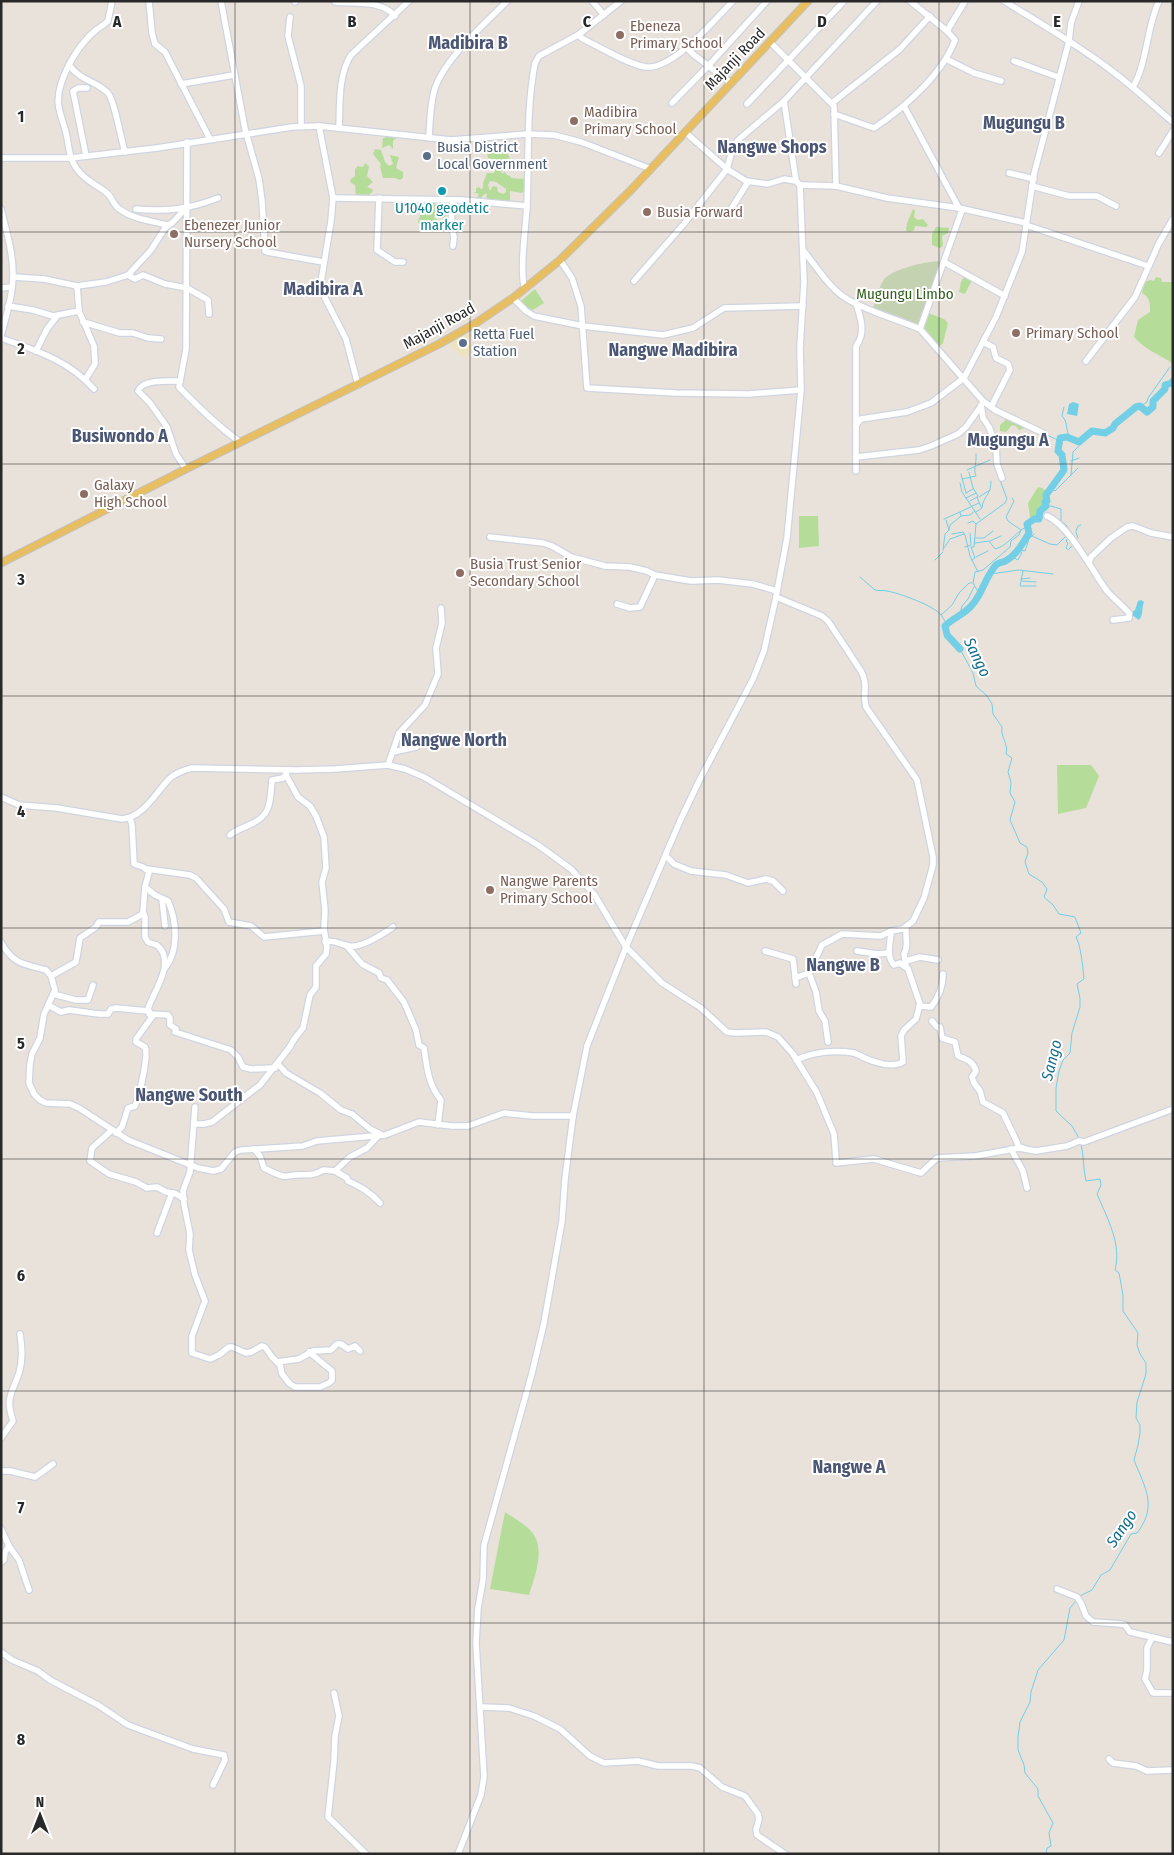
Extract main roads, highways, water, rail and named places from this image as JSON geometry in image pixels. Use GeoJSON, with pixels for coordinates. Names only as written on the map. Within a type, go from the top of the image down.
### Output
{"type":"FeatureCollection","features":[{"type":"Feature","properties":{"kind":"main road","name":"Majanji Road"},"geometry":{"type":"LineString","coordinates":[[1,563],[439,344],[476,323],[513,298],[560,260],[632,190],[808,1]]}},
{"type":"Feature","properties":{"kind":"water"},"geometry":{"type":"Polygon","coordinates":[[[1073,402],[1079,404],[1077,416],[1067,414],[1069,404],[1073,402]]]}},
{"type":"Feature","properties":{"kind":"water"},"geometry":{"type":"Polygon","coordinates":[[[1138,601],[1144,602],[1139,620],[1132,615],[1132,612],[1135,610],[1138,601]]]}},
{"type":"Feature","properties":{"kind":"waterway"},"geometry":{"type":"LineString","coordinates":[[806,249],[812,256]]}},
{"type":"Feature","properties":{"kind":"waterway"},"geometry":{"type":"LineString","coordinates":[[872,308],[908,321]]}},
{"type":"Feature","properties":{"kind":"waterway"},"geometry":{"type":"LineString","coordinates":[[1139,407],[1147,402],[1170,367]]}},
{"type":"Feature","properties":{"kind":"waterway","name":"Sango"},"geometry":{"type":"LineString","coordinates":[[960,649],[947,635],[945,626],[972,605],[996,565],[1010,558],[1022,545],[1029,533],[1027,524],[1034,519],[1039,519],[1040,511],[1046,506],[1046,495],[1064,470],[1062,455],[1058,451],[1060,438],[1067,437],[1079,442],[1092,431],[1105,433],[1136,407],[1140,406],[1147,412],[1153,407],[1153,401],[1165,389],[1165,385],[1173,381]]}},
{"type":"Feature","properties":{"kind":"waterway"},"geometry":{"type":"LineString","coordinates":[[977,389],[985,398]]}},
{"type":"Feature","properties":{"kind":"waterway"},"geometry":{"type":"LineString","coordinates":[[1064,407],[1062,416],[1066,422],[1068,434],[1073,440]]}},
{"type":"Feature","properties":{"kind":"waterway"},"geometry":{"type":"LineString","coordinates":[[1045,434],[1060,441]]}},
{"type":"Feature","properties":{"kind":"waterway"},"geometry":{"type":"LineString","coordinates":[[1071,475],[1073,452],[1079,446]]}},
{"type":"Feature","properties":{"kind":"waterway"},"geometry":{"type":"LineString","coordinates":[[962,479],[976,476],[976,454]]}},
{"type":"Feature","properties":{"kind":"waterway"},"geometry":{"type":"LineString","coordinates":[[1071,461],[1079,458]]}},
{"type":"Feature","properties":{"kind":"waterway"},"geometry":{"type":"LineString","coordinates":[[967,470],[990,460]]}},
{"type":"Feature","properties":{"kind":"waterway"},"geometry":{"type":"LineString","coordinates":[[1051,488],[1055,491],[1078,468]]}},
{"type":"Feature","properties":{"kind":"waterway"},"geometry":{"type":"LineString","coordinates":[[969,472],[977,497]]}},
{"type":"Feature","properties":{"kind":"waterway"},"geometry":{"type":"LineString","coordinates":[[961,474],[966,493]]}},
{"type":"Feature","properties":{"kind":"waterway"},"geometry":{"type":"LineString","coordinates":[[972,560],[975,558],[971,547],[974,547],[976,524],[1005,503],[1007,499],[1000,480]]}},
{"type":"Feature","properties":{"kind":"waterway"},"geometry":{"type":"LineString","coordinates":[[976,512],[982,508],[990,490],[991,481]]}},
{"type":"Feature","properties":{"kind":"waterway"},"geometry":{"type":"LineString","coordinates":[[960,483],[962,492],[980,519]]}},
{"type":"Feature","properties":{"kind":"waterway"},"geometry":{"type":"LineString","coordinates":[[966,493],[973,489]]}},
{"type":"Feature","properties":{"kind":"waterway"},"geometry":{"type":"LineString","coordinates":[[979,497],[990,490]]}},
{"type":"Feature","properties":{"kind":"waterway"},"geometry":{"type":"LineString","coordinates":[[966,498],[976,493]]}},
{"type":"Feature","properties":{"kind":"waterway"},"geometry":{"type":"LineString","coordinates":[[970,501],[977,497],[981,507]]}},
{"type":"Feature","properties":{"kind":"waterway"},"geometry":{"type":"LineString","coordinates":[[1012,498],[1014,501],[1006,517],[1008,521],[1021,530]]}},
{"type":"Feature","properties":{"kind":"waterway"},"geometry":{"type":"LineString","coordinates":[[960,512],[979,503]]}},
{"type":"Feature","properties":{"kind":"waterway"},"geometry":{"type":"LineString","coordinates":[[1046,506],[1061,509],[1061,521],[1067,526],[1070,533]]}},
{"type":"Feature","properties":{"kind":"waterway"},"geometry":{"type":"LineString","coordinates":[[943,550],[945,534],[949,530],[950,525],[961,516],[970,515],[975,511]]}},
{"type":"Feature","properties":{"kind":"waterway"},"geometry":{"type":"LineString","coordinates":[[944,519],[960,512],[961,516]]}},
{"type":"Feature","properties":{"kind":"waterway"},"geometry":{"type":"LineString","coordinates":[[946,520],[949,530]]}},
{"type":"Feature","properties":{"kind":"waterway"},"geometry":{"type":"LineString","coordinates":[[968,523],[973,521],[976,524]]}},
{"type":"Feature","properties":{"kind":"waterway"},"geometry":{"type":"LineString","coordinates":[[1076,531],[1078,526],[1081,525]]}},
{"type":"Feature","properties":{"kind":"waterway"},"geometry":{"type":"LineString","coordinates":[[980,595],[973,583],[975,572],[983,570],[1010,547],[1011,541],[1026,527]]}},
{"type":"Feature","properties":{"kind":"waterway"},"geometry":{"type":"LineString","coordinates":[[976,538],[984,538],[993,531]]}},
{"type":"Feature","properties":{"kind":"waterway"},"geometry":{"type":"LineString","coordinates":[[975,543],[989,541],[995,549],[999,548],[1020,531]]}},
{"type":"Feature","properties":{"kind":"waterway"},"geometry":{"type":"LineString","coordinates":[[952,534],[963,532],[970,556],[978,572]]}},
{"type":"Feature","properties":{"kind":"waterway"},"geometry":{"type":"LineString","coordinates":[[1076,532],[1078,538]]}},
{"type":"Feature","properties":{"kind":"waterway"},"geometry":{"type":"LineString","coordinates":[[965,547],[971,545],[970,533]]}},
{"type":"Feature","properties":{"kind":"waterway"},"geometry":{"type":"LineString","coordinates":[[944,548],[950,539],[964,534]]}},
{"type":"Feature","properties":{"kind":"waterway"},"geometry":{"type":"LineString","coordinates":[[1018,549],[1025,551],[1029,539],[1034,534]]}},
{"type":"Feature","properties":{"kind":"waterway"},"geometry":{"type":"LineString","coordinates":[[990,541],[1001,536]]}},
{"type":"Feature","properties":{"kind":"waterway"},"geometry":{"type":"LineString","coordinates":[[1032,536],[1050,544],[1057,545],[1066,536],[1071,542]]}},
{"type":"Feature","properties":{"kind":"waterway"},"geometry":{"type":"LineString","coordinates":[[1067,549],[1068,543],[1066,541],[1068,538]]}},
{"type":"Feature","properties":{"kind":"waterway"},"geometry":{"type":"LineString","coordinates":[[1068,550],[1073,545]]}},
{"type":"Feature","properties":{"kind":"waterway"},"geometry":{"type":"LineString","coordinates":[[976,557],[988,551]]}},
{"type":"Feature","properties":{"kind":"waterway"},"geometry":{"type":"LineString","coordinates":[[935,560],[943,552]]}},
{"type":"Feature","properties":{"kind":"waterway"},"geometry":{"type":"LineString","coordinates":[[1011,556],[1018,560],[1022,552]]}},
{"type":"Feature","properties":{"kind":"waterway"},"geometry":{"type":"LineString","coordinates":[[990,574],[1019,570],[1053,574]]}},
{"type":"Feature","properties":{"kind":"waterway"},"geometry":{"type":"LineString","coordinates":[[1023,571],[1020,586],[1036,586]]}},
{"type":"Feature","properties":{"kind":"waterway"},"geometry":{"type":"LineString","coordinates":[[860,577],[875,590],[887,591],[908,597],[932,608],[941,615]]}},
{"type":"Feature","properties":{"kind":"waterway"},"geometry":{"type":"LineString","coordinates":[[1021,579],[1030,578]]}},
{"type":"Feature","properties":{"kind":"waterway"},"geometry":{"type":"LineString","coordinates":[[1022,581],[1036,582]]}},
{"type":"Feature","properties":{"kind":"waterway"},"geometry":{"type":"LineString","coordinates":[[947,624],[941,615],[952,605],[959,593],[969,583],[972,583]]}},
{"type":"Feature","properties":{"kind":"waterway"},"geometry":{"type":"LineString","coordinates":[[960,614],[962,606],[974,587]]}},
{"type":"Feature","properties":{"kind":"waterway","name":"Sango"},"geometry":{"type":"LineString","coordinates":[[960,649],[973,673],[976,686],[987,696],[992,704],[993,714],[1002,727],[1007,750],[1006,754],[1012,758],[1008,772],[1011,782],[1010,793],[1015,802],[1010,820],[1020,843],[1027,847],[1028,853],[1025,862],[1029,874],[1042,882],[1047,889],[1044,897],[1059,914],[1075,917],[1081,933],[1076,937],[1084,979],[1077,984],[1080,1007],[1072,1033],[1070,1053],[1063,1060],[1056,1088],[1056,1111],[1072,1126],[1079,1138]]}},
{"type":"Feature","properties":{"kind":"waterway","name":"Sango"},"geometry":{"type":"LineString","coordinates":[[1080,1596],[1092,1590],[1101,1575],[1110,1570],[1131,1534],[1137,1533],[1143,1523],[1148,1505],[1145,1488],[1134,1460],[1140,1433],[1140,1425],[1136,1418],[1137,1402],[1146,1374],[1146,1363],[1137,1345],[1138,1333],[1123,1311],[1123,1295],[1119,1273],[1115,1270],[1117,1260],[1115,1241],[1097,1194],[1101,1185],[1100,1179],[1086,1181],[1081,1144]]}},
{"type":"Feature","properties":{"kind":"waterway","name":"Sango"},"geometry":{"type":"LineString","coordinates":[[1046,1854],[1047,1848],[1051,1846],[1049,1833],[1053,1823],[1038,1796],[1038,1789],[1025,1773],[1018,1750],[1018,1737],[1020,1722],[1030,1702],[1038,1670],[1064,1640],[1070,1608],[1076,1601]]}},
{"type":"Feature","properties":{"kind":"place","name":"Ebeneza Primary School"},"geometry":{"type":"Point","coordinates":[620,35]}},
{"type":"Feature","properties":{"kind":"place","name":"Madibira Primary School"},"geometry":{"type":"Point","coordinates":[574,121]}},
{"type":"Feature","properties":{"kind":"place","name":"Busia District Local Government"},"geometry":{"type":"Point","coordinates":[427,156]}},
{"type":"Feature","properties":{"kind":"place","name":"U1040 geodetic marker"},"geometry":{"type":"Point","coordinates":[442,191]}},
{"type":"Feature","properties":{"kind":"place","name":"Busia Forward"},"geometry":{"type":"Point","coordinates":[647,212]}},
{"type":"Feature","properties":{"kind":"place","name":"Ebenezer Junior Nursery School"},"geometry":{"type":"Point","coordinates":[174,234]}},
{"type":"Feature","properties":{"kind":"place","name":"Primary School"},"geometry":{"type":"Point","coordinates":[1016,333]}},
{"type":"Feature","properties":{"kind":"place","name":"Retta Fuel Station"},"geometry":{"type":"Point","coordinates":[463,343]}},
{"type":"Feature","properties":{"kind":"place","name":"Galaxy High School"},"geometry":{"type":"Point","coordinates":[84,494]}},
{"type":"Feature","properties":{"kind":"place","name":"Busia Trust Senior Secondary School"},"geometry":{"type":"Point","coordinates":[460,573]}},
{"type":"Feature","properties":{"kind":"place","name":"Nangwe Parents Primary School"},"geometry":{"type":"Point","coordinates":[490,890]}},
{"type":"Feature","properties":{"kind":"district","name":"Madibira B"},"geometry":{"type":"Point","coordinates":[468,43]}},
{"type":"Feature","properties":{"kind":"district","name":"Mugungu B"},"geometry":{"type":"Point","coordinates":[1024,123]}},
{"type":"Feature","properties":{"kind":"district","name":"Nangwe Shops"},"geometry":{"type":"Point","coordinates":[772,147]}},
{"type":"Feature","properties":{"kind":"district","name":"Madibira A"},"geometry":{"type":"Point","coordinates":[323,289]}},
{"type":"Feature","properties":{"kind":"district","name":"Nangwe Madibira"},"geometry":{"type":"Point","coordinates":[673,350]}},
{"type":"Feature","properties":{"kind":"district","name":"Busiwondo A"},"geometry":{"type":"Point","coordinates":[120,436]}},
{"type":"Feature","properties":{"kind":"district","name":"Mugungu A"},"geometry":{"type":"Point","coordinates":[1008,440]}},
{"type":"Feature","properties":{"kind":"district","name":"Nangwe North"},"geometry":{"type":"Point","coordinates":[454,740]}},
{"type":"Feature","properties":{"kind":"district","name":"Nangwe B"},"geometry":{"type":"Point","coordinates":[843,965]}},
{"type":"Feature","properties":{"kind":"district","name":"Nangwe South"},"geometry":{"type":"Point","coordinates":[189,1095]}},
{"type":"Feature","properties":{"kind":"district","name":"Nangwe A"},"geometry":{"type":"Point","coordinates":[849,1467]}},
{"type":"Feature","properties":{"kind":"park label","name":"Mugungu Limbo"},"geometry":{"type":"Point","coordinates":[905,294]}}]}
